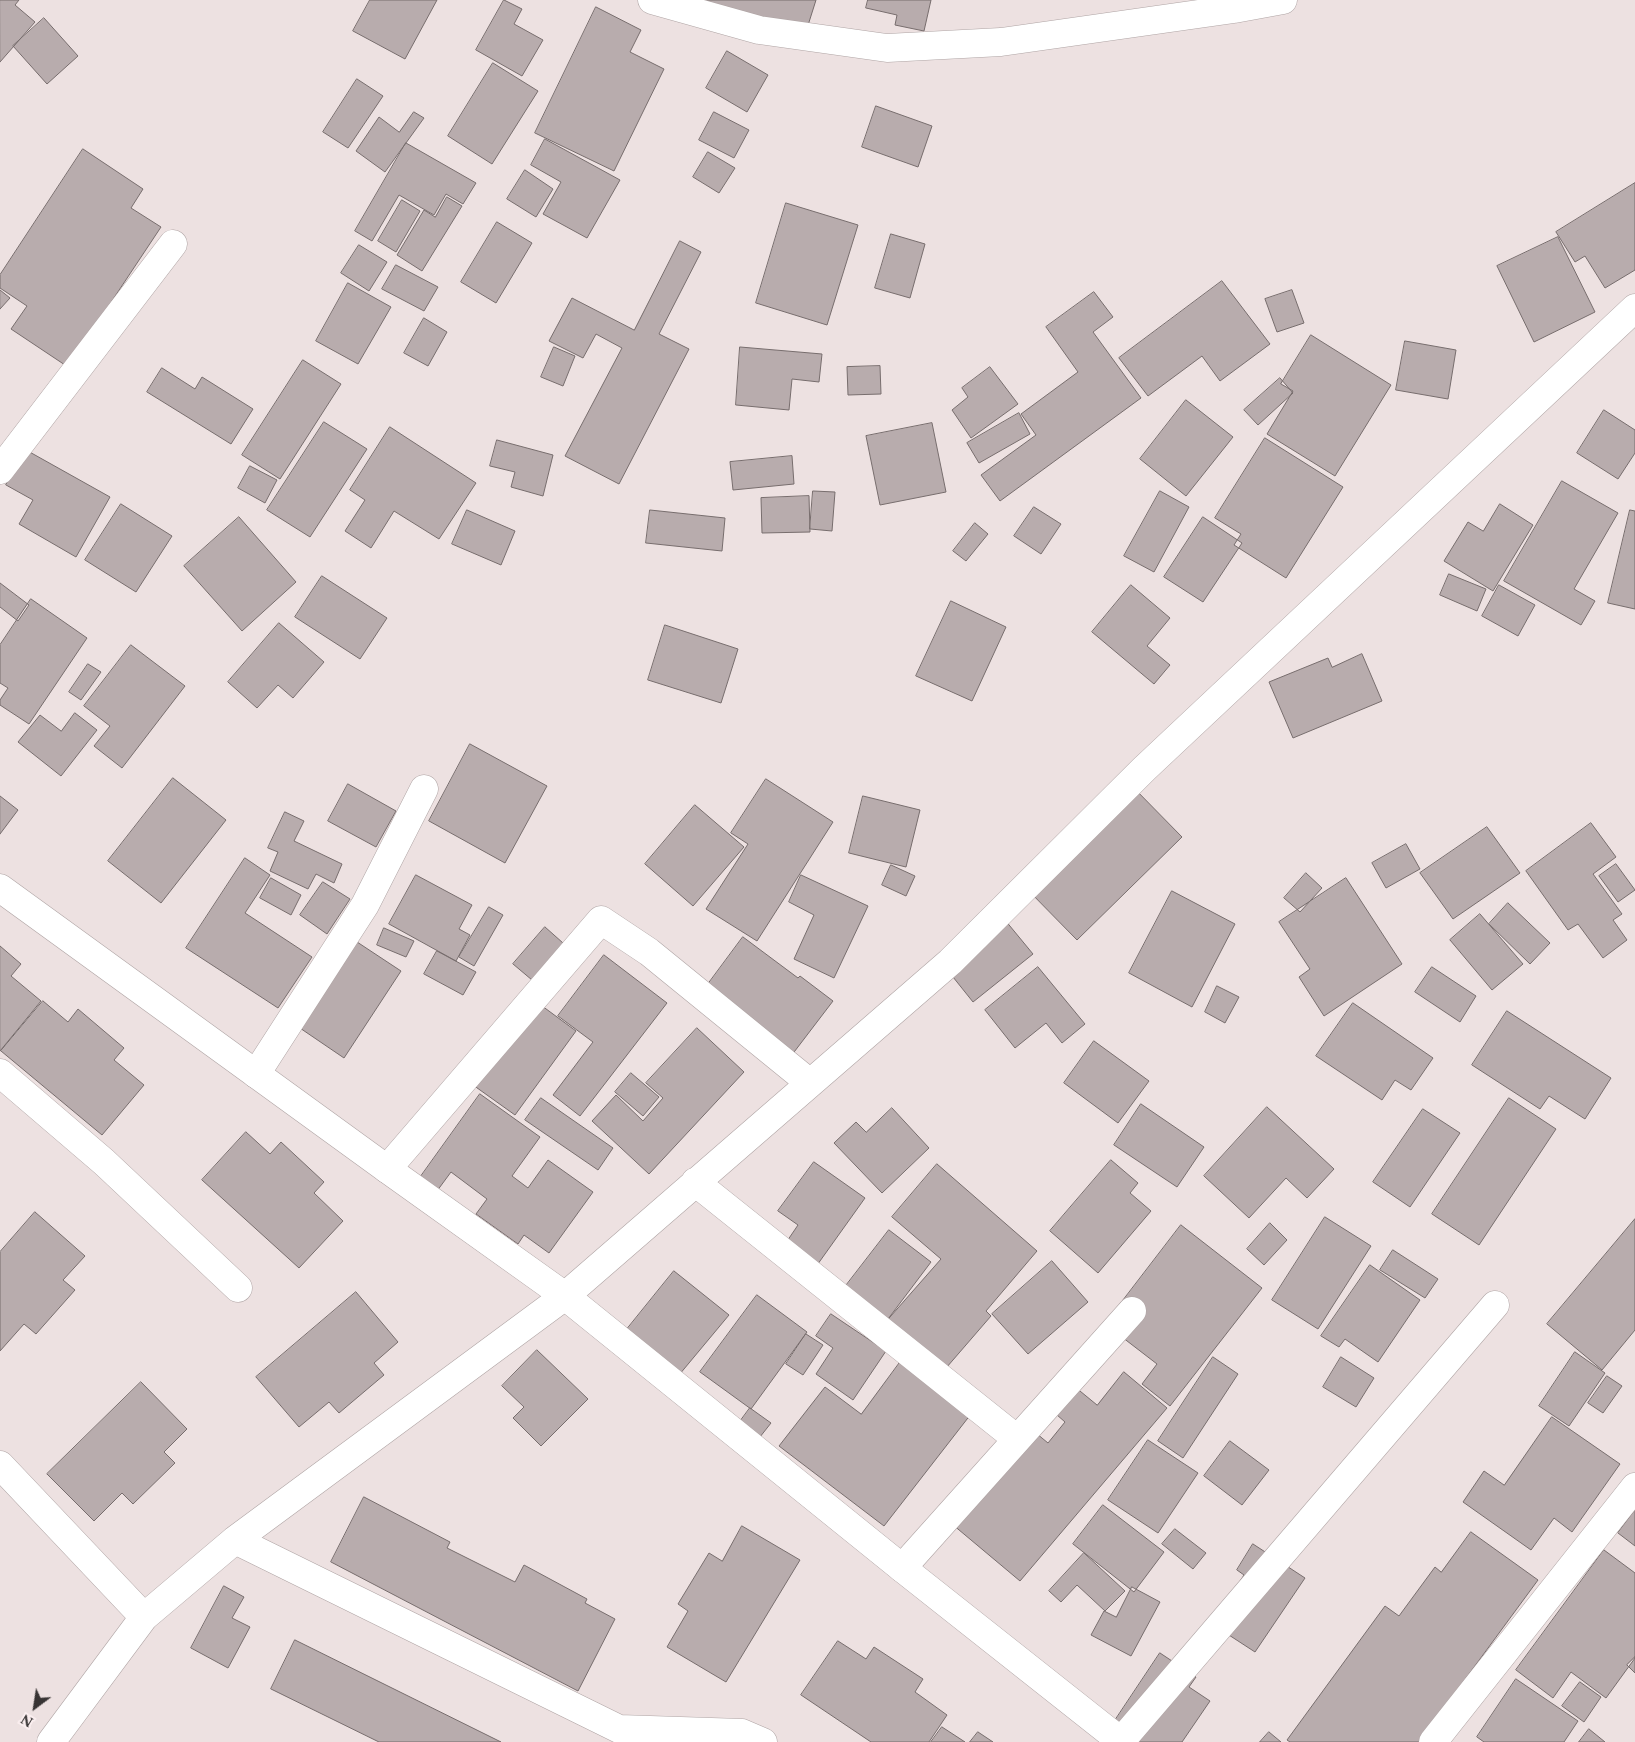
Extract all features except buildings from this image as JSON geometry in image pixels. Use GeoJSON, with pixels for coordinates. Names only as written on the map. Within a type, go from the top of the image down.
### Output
{"type":"FeatureCollection","features":[{"type":"Feature","properties":{"kind":"street"},"geometry":{"type":"LineString","coordinates":[[652,0],[759,30],[887,48],[1001,42],[1234,9],[1283,0]]}},
{"type":"Feature","properties":{"kind":"street"},"geometry":{"type":"LineString","coordinates":[[0,470],[173,244]]}},
{"type":"Feature","properties":{"kind":"street"},"geometry":{"type":"LineString","coordinates":[[51,1742],[144,1617],[235,1540],[565,1296],[950,962],[1144,769],[1635,308]]}},
{"type":"Feature","properties":{"kind":"street"},"geometry":{"type":"LineString","coordinates":[[256,1074],[365,906],[424,789]]}},
{"type":"Feature","properties":{"kind":"street"},"geometry":{"type":"LineString","coordinates":[[0,888],[565,1296],[902,1568],[1122,1741],[1495,1305]]}},
{"type":"Feature","properties":{"kind":"street"},"geometry":{"type":"LineString","coordinates":[[387,1169],[601,920],[649,952],[810,1083]]}},
{"type":"Feature","properties":{"kind":"street"},"geometry":{"type":"LineString","coordinates":[[0,1073],[104,1162],[238,1288]]}},
{"type":"Feature","properties":{"kind":"street"},"geometry":{"type":"LineString","coordinates":[[695,1182],[1017,1439]]}},
{"type":"Feature","properties":{"kind":"street"},"geometry":{"type":"LineString","coordinates":[[902,1568],[1132,1311]]}},
{"type":"Feature","properties":{"kind":"street"},"geometry":{"type":"LineString","coordinates":[[0,1465],[144,1617]]}},
{"type":"Feature","properties":{"kind":"street"},"geometry":{"type":"LineString","coordinates":[[1433,1742],[1635,1487]]}},
{"type":"Feature","properties":{"kind":"street"},"geometry":{"type":"LineString","coordinates":[[235,1540],[619,1729],[742,1733],[763,1742]]}}]}
